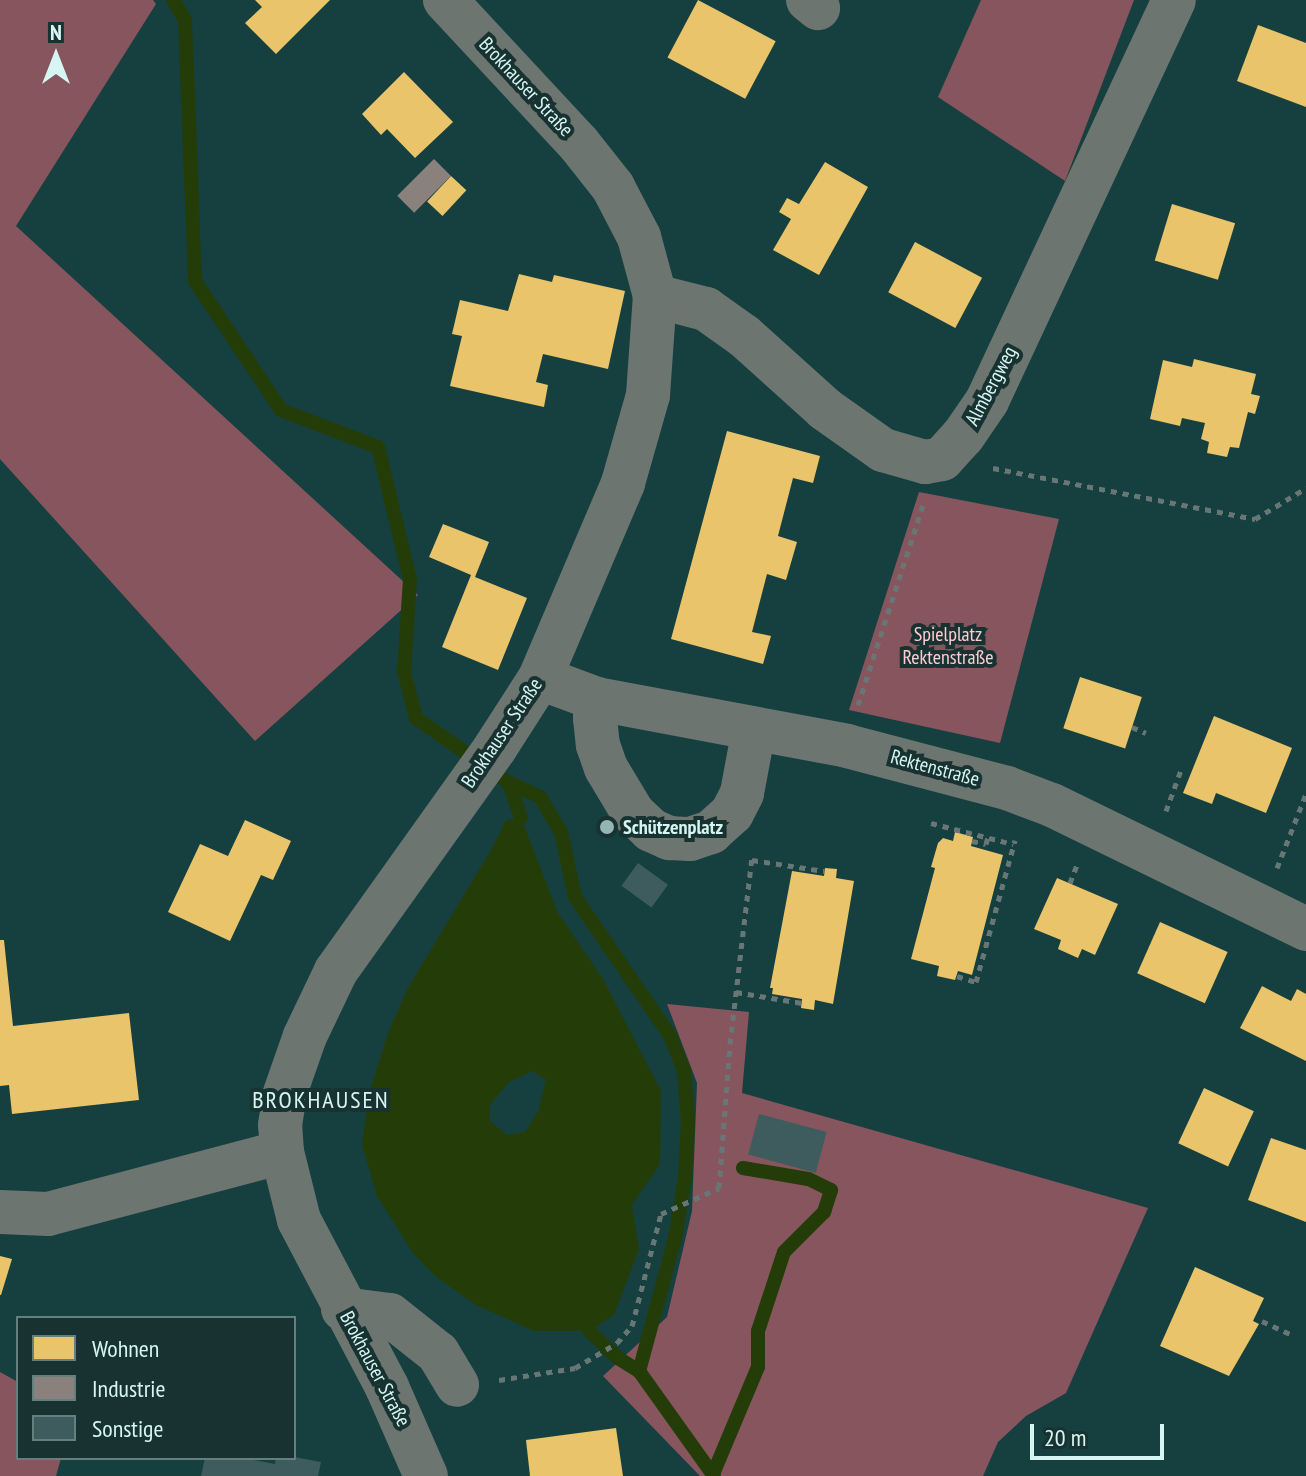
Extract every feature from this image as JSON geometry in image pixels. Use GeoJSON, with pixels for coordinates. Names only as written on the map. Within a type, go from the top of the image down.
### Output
{"type":"FeatureCollection","features":[{"type":"Feature","properties":{"kind":"street","name":"Brokhauser Straße"},"geometry":{"type":"LineString","coordinates":[[426,1476],[387,1387],[343,1309],[299,1220],[282,1152],[280,1125],[285,1093],[305,1036],[336,971],[486,760],[540,678],[623,483],[648,395],[655,296],[639,237],[613,187],[579,144],[445,0]]}},
{"type":"Feature","properties":{"kind":"street","name":"Almbergweg"},"geometry":{"type":"LineString","coordinates":[[942,459],[963,436],[987,401],[1174,0]]}},
{"type":"Feature","properties":{"kind":"street"},"geometry":{"type":"LineString","coordinates":[[655,296],[706,309],[744,336],[825,409],[883,450],[925,462],[942,459]]}},
{"type":"Feature","properties":{"kind":"street","name":"Rektenstraße"},"geometry":{"type":"LineString","coordinates":[[540,678],[597,699],[860,749],[1007,788],[1052,805],[1306,929]]}},
{"type":"Feature","properties":{"kind":"street"},"geometry":{"type":"LineString","coordinates":[[597,699],[595,718],[598,745],[606,768],[633,813],[651,830],[669,838],[690,839],[711,832],[732,813],[742,793],[754,729]]}},
{"type":"Feature","properties":{"kind":"street"},"geometry":{"type":"LineString","coordinates":[[0,1212],[48,1214],[282,1152]]}},
{"type":"Feature","properties":{"kind":"street"},"geometry":{"type":"LineString","coordinates":[[343,1309],[390,1315],[438,1353],[457,1385]]}},
{"type":"Feature","properties":{"kind":"path"},"geometry":{"type":"LineString","coordinates":[[855,712],[942,459],[1255,519],[1306,488]]}},
{"type":"Feature","properties":{"kind":"path"},"geometry":{"type":"LineString","coordinates":[[1132,727],[1146,733]]}},
{"type":"Feature","properties":{"kind":"path"},"geometry":{"type":"LineString","coordinates":[[1164,817],[1182,767]]}},
{"type":"Feature","properties":{"kind":"path"},"geometry":{"type":"LineString","coordinates":[[1275,874],[1306,794]]}},
{"type":"Feature","properties":{"kind":"path"},"geometry":{"type":"LineString","coordinates":[[931,823],[1013,844]]}},
{"type":"Feature","properties":{"kind":"path"},"geometry":{"type":"LineString","coordinates":[[957,976],[976,982],[1017,830]]}},
{"type":"Feature","properties":{"kind":"path"},"geometry":{"type":"LineString","coordinates":[[972,841],[986,844],[988,837]]}},
{"type":"Feature","properties":{"kind":"path"},"geometry":{"type":"LineString","coordinates":[[575,1368],[617,1343],[632,1326],[661,1214],[719,1188],[736,992],[753,850]]}},
{"type":"Feature","properties":{"kind":"path"},"geometry":{"type":"LineString","coordinates":[[752,860],[824,871]]}},
{"type":"Feature","properties":{"kind":"path"},"geometry":{"type":"LineString","coordinates":[[736,992],[802,1003]]}},
{"type":"Feature","properties":{"kind":"path"},"geometry":{"type":"LineString","coordinates":[[1262,1321],[1290,1334]]}},
{"type":"Feature","properties":{"kind":"green space"},"geometry":{"type":"Polygon","coordinates":[[[0,0],[153,0],[156,4],[16,226],[418,595],[255,741],[0,459],[0,0]]]}},
{"type":"Feature","properties":{"kind":"green space"},"geometry":{"type":"Polygon","coordinates":[[[981,0],[1134,0],[1065,181],[938,97],[981,0]]]}},
{"type":"Feature","properties":{"kind":"green space","name":"Spielplatz Rektenstraße"},"geometry":{"type":"Polygon","coordinates":[[[919,492],[1059,519],[1000,743],[849,710],[919,492]]]}},
{"type":"Feature","properties":{"kind":"green space"},"geometry":{"type":"Polygon","coordinates":[[[667,1004],[749,1012],[742,1093],[1148,1208],[1066,1393],[1026,1416],[998,1442],[983,1476],[700,1476],[603,1376],[667,1317],[692,1211],[697,1083],[667,1004]]]}},
{"type":"Feature","properties":{"kind":"green space"},"geometry":{"type":"Polygon","coordinates":[[[0,1372],[16,1381],[16,1460],[60,1460],[56,1476],[0,1476],[0,1372]]]}},
{"type":"Feature","properties":{"kind":"shaded area"},"geometry":{"type":"Polygon","coordinates":[[[521,818],[558,913],[603,979],[661,1091],[660,1164],[632,1205],[639,1249],[614,1315],[589,1331],[534,1331],[476,1305],[435,1276],[413,1253],[377,1196],[362,1144],[369,1094],[388,1033],[408,988],[506,820],[521,818]],[[532,1071],[509,1082],[490,1105],[490,1121],[507,1135],[525,1132],[538,1112],[546,1080],[532,1071]]]}},
{"type":"Feature","properties":{"kind":"building: Wohnen"},"geometry":{"type":"Polygon","coordinates":[[[255,0],[330,0],[276,54],[245,23],[262,7],[255,0]]]}},
{"type":"Feature","properties":{"kind":"building: Wohnen"},"geometry":{"type":"Polygon","coordinates":[[[698,0],[776,41],[745,99],[667,57],[698,0]]]}},
{"type":"Feature","properties":{"kind":"building: Wohnen"},"geometry":{"type":"Polygon","coordinates":[[[1258,25],[1306,43],[1306,107],[1237,81],[1258,25]]]}},
{"type":"Feature","properties":{"kind":"building: Wohnen"},"geometry":{"type":"Polygon","coordinates":[[[404,72],[453,122],[415,158],[387,129],[381,135],[362,114],[404,72]]]}},
{"type":"Feature","properties":{"kind":"building: Wohnen"},"geometry":{"type":"Polygon","coordinates":[[[825,162],[868,187],[819,275],[773,250],[791,219],[779,212],[787,198],[799,204],[825,162]]]}},
{"type":"Feature","properties":{"kind":"building: Wohnen"},"geometry":{"type":"Polygon","coordinates":[[[451,176],[466,190],[442,216],[427,202],[451,176]]]}},
{"type":"Feature","properties":{"kind":"building: Wohnen"},"geometry":{"type":"Polygon","coordinates":[[[1172,204],[1235,223],[1218,280],[1155,260],[1172,204]]]}},
{"type":"Feature","properties":{"kind":"building: Wohnen"},"geometry":{"type":"Polygon","coordinates":[[[915,242],[982,278],[955,328],[888,292],[915,242]]]}},
{"type":"Feature","properties":{"kind":"building: Wohnen"},"geometry":{"type":"Polygon","coordinates":[[[519,274],[552,282],[554,275],[625,291],[608,369],[543,354],[536,382],[548,385],[544,407],[450,386],[462,336],[452,334],[460,300],[508,311],[519,274]]]}},
{"type":"Feature","properties":{"kind":"building: Wohnen"},"geometry":{"type":"Polygon","coordinates":[[[1194,359],[1256,374],[1251,394],[1260,396],[1255,414],[1248,412],[1239,448],[1230,447],[1227,457],[1207,453],[1209,442],[1201,439],[1205,423],[1182,418],[1180,426],[1150,419],[1163,360],[1192,367],[1194,359]]]}},
{"type":"Feature","properties":{"kind":"building: Wohnen"},"geometry":{"type":"Polygon","coordinates":[[[727,431],[820,456],[813,483],[793,478],[778,536],[797,542],[786,580],[767,574],[752,632],[771,636],[763,664],[671,639],[727,431]]]}},
{"type":"Feature","properties":{"kind":"building: Wohnen"},"geometry":{"type":"Polygon","coordinates":[[[443,524],[489,542],[475,577],[527,598],[498,670],[442,647],[471,575],[429,557],[443,524]]]}},
{"type":"Feature","properties":{"kind":"building: Wohnen"},"geometry":{"type":"Polygon","coordinates":[[[1080,677],[1142,697],[1125,748],[1063,728],[1080,677]]]}},
{"type":"Feature","properties":{"kind":"building: Wohnen"},"geometry":{"type":"Polygon","coordinates":[[[1214,716],[1292,748],[1266,813],[1216,793],[1212,804],[1183,793],[1214,716]]]}},
{"type":"Feature","properties":{"kind":"building: Wohnen"},"geometry":{"type":"Polygon","coordinates":[[[245,820],[291,841],[273,880],[261,875],[230,941],[168,912],[200,844],[228,856],[245,820]]]}},
{"type":"Feature","properties":{"kind":"building: Wohnen"},"geometry":{"type":"Polygon","coordinates":[[[955,832],[973,837],[971,846],[1003,855],[972,975],[958,971],[955,980],[937,976],[939,966],[911,959],[935,868],[931,867],[938,843],[943,838],[953,841],[955,832]]]}},
{"type":"Feature","properties":{"kind":"building: Wohnen"},"geometry":{"type":"Polygon","coordinates":[[[825,868],[837,869],[836,878],[854,881],[833,1004],[815,1000],[814,1010],[801,1008],[802,999],[772,994],[773,988],[770,988],[792,871],[824,876],[825,868]]]}},
{"type":"Feature","properties":{"kind":"building: Wohnen"},"geometry":{"type":"Polygon","coordinates":[[[1057,878],[1118,904],[1095,955],[1082,949],[1078,958],[1058,949],[1061,940],[1034,929],[1057,878]]]}},
{"type":"Feature","properties":{"kind":"building: Wohnen"},"geometry":{"type":"Polygon","coordinates":[[[1160,922],[1228,952],[1205,1003],[1137,973],[1160,922]]]}},
{"type":"Feature","properties":{"kind":"building: Wohnen"},"geometry":{"type":"Polygon","coordinates":[[[0,940],[4,940],[13,1026],[129,1013],[139,1100],[12,1114],[9,1085],[0,1086],[0,940]]]}},
{"type":"Feature","properties":{"kind":"building: Wohnen"},"geometry":{"type":"Polygon","coordinates":[[[1262,986],[1291,1001],[1297,989],[1306,994],[1306,1061],[1240,1028],[1262,986]]]}},
{"type":"Feature","properties":{"kind":"building: Wohnen"},"geometry":{"type":"Polygon","coordinates":[[[1204,1088],[1254,1111],[1228,1167],[1178,1143],[1204,1088]]]}},
{"type":"Feature","properties":{"kind":"building: Wohnen"},"geometry":{"type":"Polygon","coordinates":[[[1271,1138],[1306,1150],[1306,1222],[1248,1200],[1271,1138]]]}},
{"type":"Feature","properties":{"kind":"building: Wohnen"},"geometry":{"type":"Polygon","coordinates":[[[0,1256],[12,1259],[1,1295],[0,1295],[0,1256]]]}},
{"type":"Feature","properties":{"kind":"building: Wohnen"},"geometry":{"type":"Polygon","coordinates":[[[1195,1267],[1264,1298],[1253,1321],[1259,1324],[1229,1376],[1160,1346],[1195,1267]]]}},
{"type":"Feature","properties":{"kind":"building: Wohnen"},"geometry":{"type":"Polygon","coordinates":[[[616,1428],[623,1476],[530,1476],[526,1440],[616,1428]]]}},
{"type":"Feature","properties":{"kind":"building: Industrie"},"geometry":{"type":"Polygon","coordinates":[[[434,159],[451,176],[414,213],[397,196],[434,159]]]}},
{"type":"Feature","properties":{"kind":"building: Sonstige"},"geometry":{"type":"Polygon","coordinates":[[[638,863],[668,885],[651,907],[622,886],[638,863]]]}},
{"type":"Feature","properties":{"kind":"building: Sonstige"},"geometry":{"type":"Polygon","coordinates":[[[759,1114],[827,1132],[816,1173],[748,1155],[759,1114]]]}},
{"type":"Feature","properties":{"kind":"building: Sonstige"},"geometry":{"type":"Polygon","coordinates":[[[296,1457],[321,1462],[318,1476],[201,1476],[205,1460],[254,1460],[275,1464],[276,1460],[296,1460],[296,1457]]]}},
{"type":"Feature","properties":{"kind":"waterway"},"geometry":{"type":"LineString","coordinates":[[173,0],[185,20],[195,281],[281,410],[378,447],[410,579],[404,672],[416,718],[509,783],[521,818]]}},
{"type":"Feature","properties":{"kind":"waterway"},"geometry":{"type":"LineString","coordinates":[[509,783],[540,797],[561,832],[575,897],[670,1036],[684,1071],[688,1122],[685,1178],[675,1238],[639,1371]]}},
{"type":"Feature","properties":{"kind":"waterway"},"geometry":{"type":"LineString","coordinates":[[713,1474],[758,1367],[758,1331],[784,1252],[824,1212],[831,1190],[808,1179],[743,1168]]}},
{"type":"Feature","properties":{"kind":"waterway"},"geometry":{"type":"LineString","coordinates":[[589,1331],[618,1358],[639,1371],[714,1476]]}},
{"type":"Feature","properties":{"kind":"place","name":"Schützenplatz"},"geometry":{"type":"Point","coordinates":[607,827]}},
{"type":"Feature","properties":{"kind":"district","name":"BROKHAUSEN"},"geometry":{"type":"Point","coordinates":[321,1100]}}]}
